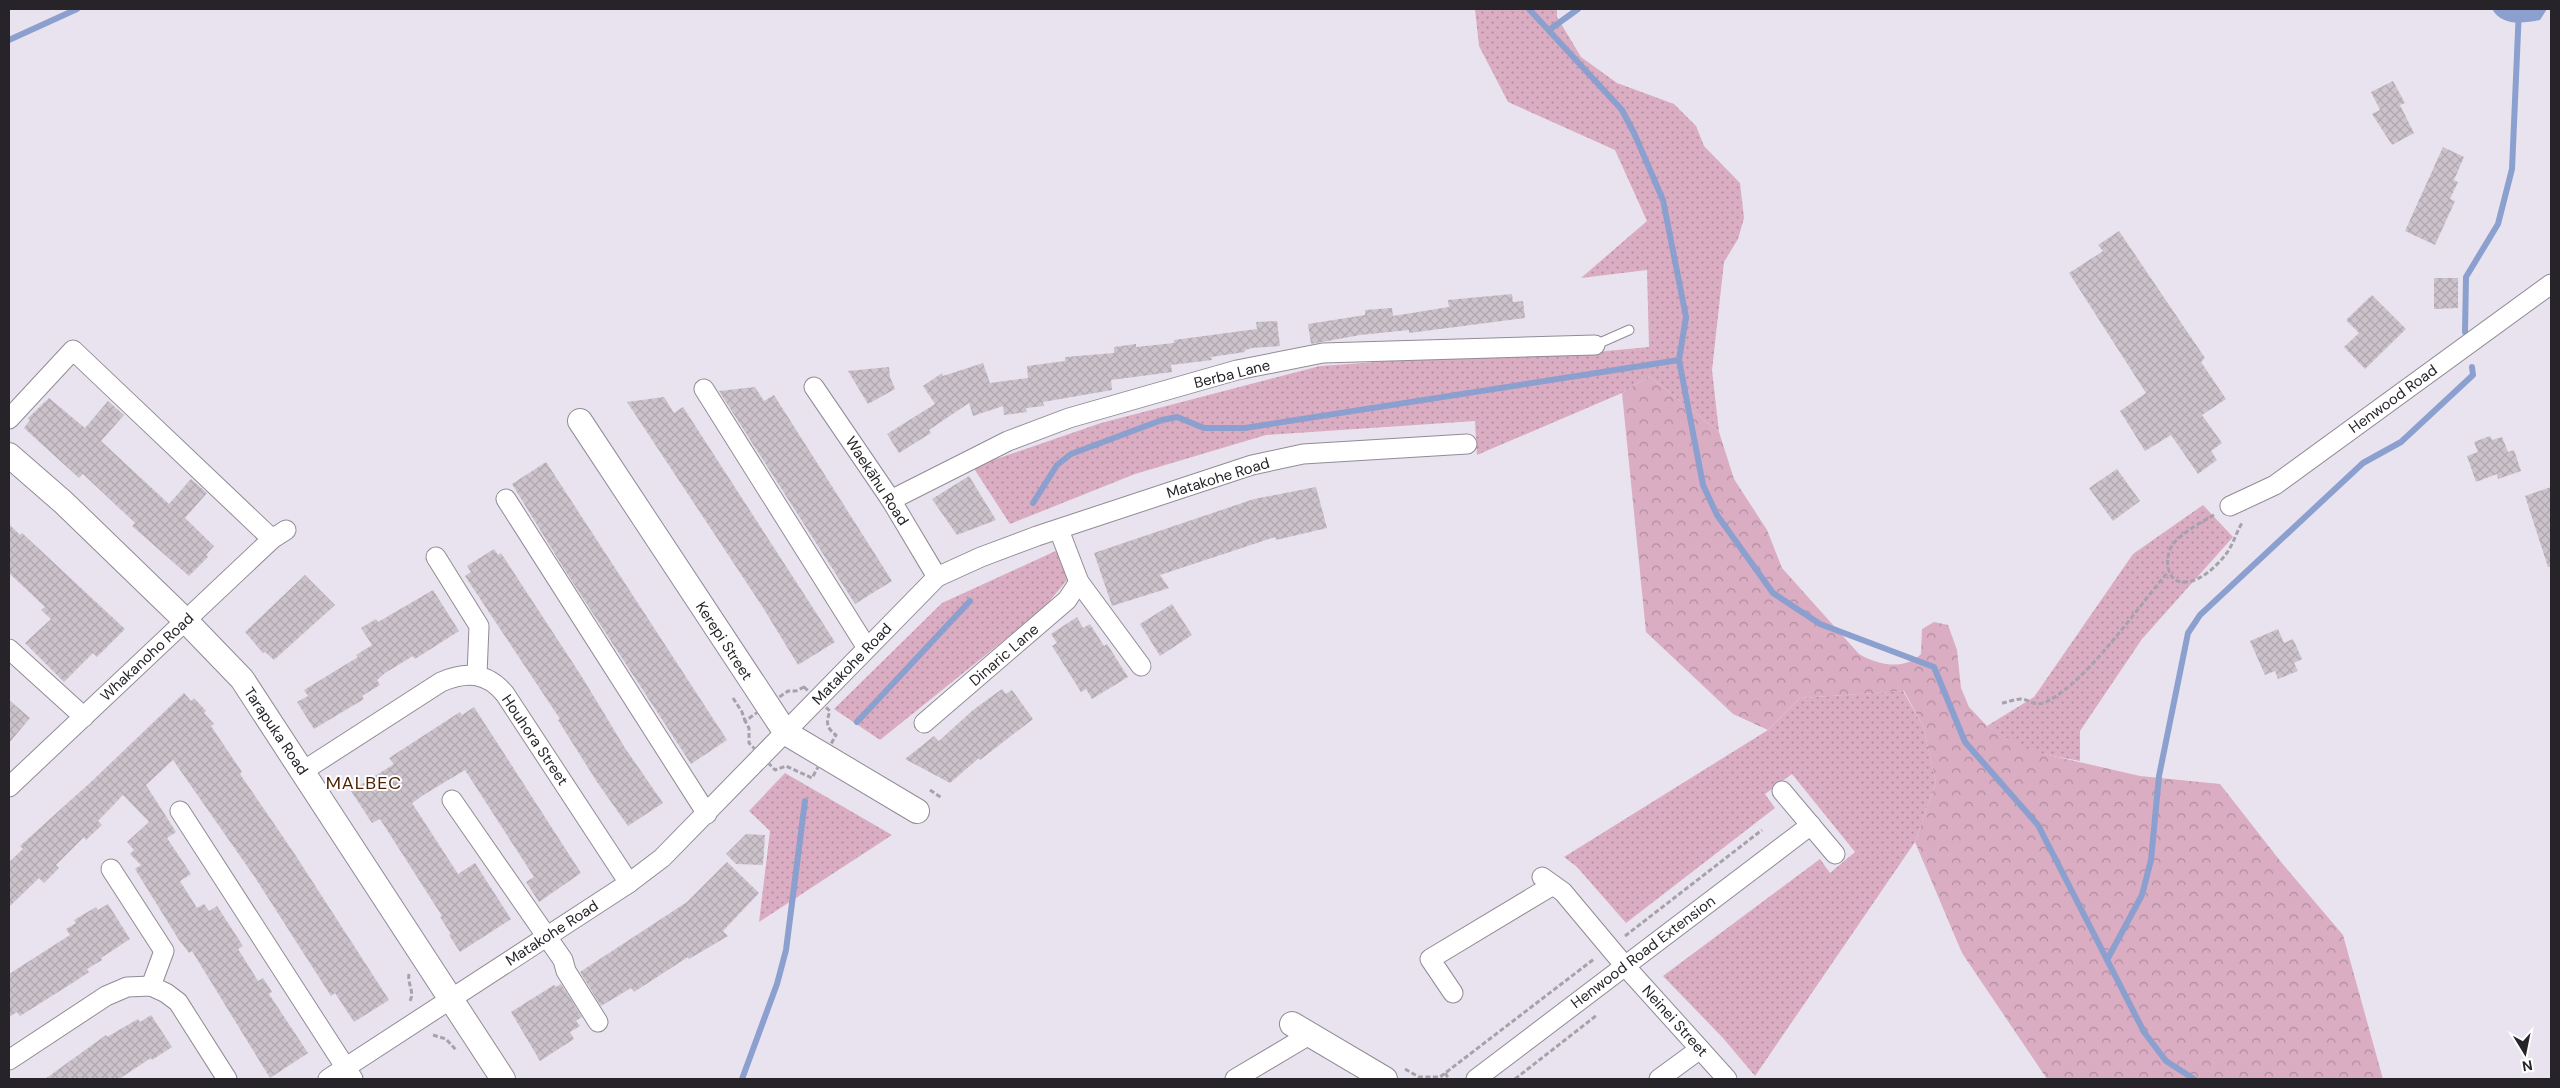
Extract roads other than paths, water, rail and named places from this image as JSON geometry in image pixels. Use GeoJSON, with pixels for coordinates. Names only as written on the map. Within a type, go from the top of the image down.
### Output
{"type":"FeatureCollection","features":[{"type":"Feature","properties":{"kind":"street","name":"Henwood Road"},"geometry":{"type":"LineString","coordinates":[[2230,506],[2276,485],[2551,284]]}},
{"type":"Feature","properties":{"kind":"street","name":"Berba Lane"},"geometry":{"type":"LineString","coordinates":[[891,500],[1008,441],[1069,418],[1237,370],[1323,353],[1595,345]]}},
{"type":"Feature","properties":{"kind":"street","name":"Whakanoho Road"},"geometry":{"type":"LineString","coordinates":[[9,419],[73,350],[279,534],[9,787]]}},
{"type":"Feature","properties":{"kind":"street","name":"Waekāhu Road"},"geometry":{"type":"LineString","coordinates":[[814,387],[891,500],[937,577]]}},
{"type":"Feature","properties":{"kind":"street"},"geometry":{"type":"LineString","coordinates":[[704,389],[867,648]]}},
{"type":"Feature","properties":{"kind":"street","name":"Kerepi Street"},"geometry":{"type":"LineString","coordinates":[[580,421],[786,733],[918,811]]}},
{"type":"Feature","properties":{"kind":"street","name":"Matakohe Road"},"geometry":{"type":"LineString","coordinates":[[328,1079],[350,1074],[450,998],[629,883],[662,858],[937,577],[981,557],[1242,468],[1303,454],[1467,444]]}},
{"type":"Feature","properties":{"kind":"street","name":"Tarapuka Road"},"geometry":{"type":"LineString","coordinates":[[9,455],[63,502],[186,620],[242,679],[503,1079]]}},
{"type":"Feature","properties":{"kind":"street"},"geometry":{"type":"LineString","coordinates":[[506,499],[707,814]]}},
{"type":"Feature","properties":{"kind":"street"},"geometry":{"type":"LineString","coordinates":[[1060,530],[1079,582],[1141,666]]}},
{"type":"Feature","properties":{"kind":"street"},"geometry":{"type":"LineString","coordinates":[[303,771],[441,682],[467,674],[478,675],[479,626],[436,558]]}},
{"type":"Feature","properties":{"kind":"street","name":"Dinaric Lane"},"geometry":{"type":"LineString","coordinates":[[924,723],[1067,600],[1079,582]]}},
{"type":"Feature","properties":{"kind":"street"},"geometry":{"type":"LineString","coordinates":[[9,648],[84,717]]}},
{"type":"Feature","properties":{"kind":"street","name":"Houhora Street"},"geometry":{"type":"LineString","coordinates":[[478,675],[496,683],[505,694],[629,883]]}},
{"type":"Feature","properties":{"kind":"street"},"geometry":{"type":"LineString","coordinates":[[1782,792],[1836,854]]}},
{"type":"Feature","properties":{"kind":"street"},"geometry":{"type":"LineString","coordinates":[[452,800],[545,937],[563,960],[566,971],[598,1022]]}},
{"type":"Feature","properties":{"kind":"street"},"geometry":{"type":"LineString","coordinates":[[180,810],[350,1074]]}},
{"type":"Feature","properties":{"kind":"street","name":"Henwood Road Extension"},"geometry":{"type":"LineString","coordinates":[[1476,1079],[1811,825]]}},
{"type":"Feature","properties":{"kind":"street"},"geometry":{"type":"LineString","coordinates":[[110,869],[164,951],[150,986]]}},
{"type":"Feature","properties":{"kind":"street","name":"Neinei Street"},"geometry":{"type":"LineString","coordinates":[[1453,993],[1430,959],[1548,881],[1563,892],[1625,966],[1727,1079]]}},
{"type":"Feature","properties":{"kind":"street"},"geometry":{"type":"LineString","coordinates":[[9,1060],[106,996],[127,987],[150,986],[166,993],[178,1002],[227,1079]]}},
{"type":"Feature","properties":{"kind":"street"},"geometry":{"type":"LineString","coordinates":[[1235,1079],[1300,1029],[1392,1072]]}},
{"type":"Feature","properties":{"kind":"street"},"geometry":{"type":"LineString","coordinates":[[1660,1079],[1700,1049]]}},
{"type":"Feature","properties":{"kind":"lane"},"geometry":{"type":"LineString","coordinates":[[1595,345],[1629,330]]}},
{"type":"Feature","properties":{"kind":"water"},"geometry":{"type":"Polygon","coordinates":[[[2492,9],[2547,9],[2540,20],[2520,23],[2502,19],[2492,9]]]}},
{"type":"Feature","properties":{"kind":"waterway"},"geometry":{"type":"LineString","coordinates":[[9,40],[77,9]]}},
{"type":"Feature","properties":{"kind":"waterway"},"geometry":{"type":"LineString","coordinates":[[1529,9],[1622,110],[1663,200],[1686,317],[1679,360],[1703,485],[1717,515],[1773,593],[1820,624],[1934,667],[1965,742],[2038,825],[2144,1032],[2166,1061],[2194,1079]]}},
{"type":"Feature","properties":{"kind":"waterway"},"geometry":{"type":"LineString","coordinates":[[1549,30],[1578,9]]}},
{"type":"Feature","properties":{"kind":"waterway"},"geometry":{"type":"LineString","coordinates":[[2465,332],[2466,277],[2498,224],[2512,169],[2519,9]]}},
{"type":"Feature","properties":{"kind":"waterway"},"geometry":{"type":"LineString","coordinates":[[1033,503],[1057,465],[1071,454],[1162,420],[1177,417],[1204,428],[1245,428],[1679,360]]}},
{"type":"Feature","properties":{"kind":"waterway"},"geometry":{"type":"LineString","coordinates":[[2107,960],[2142,895],[2151,860],[2159,776],[2188,633],[2200,615],[2363,463],[2401,442],[2473,375],[2472,367]]}},
{"type":"Feature","properties":{"kind":"waterway"},"geometry":{"type":"LineString","coordinates":[[857,722],[970,601]]}},
{"type":"Feature","properties":{"kind":"waterway"},"geometry":{"type":"LineString","coordinates":[[742,1079],[777,984],[786,950],[805,801]]}},
{"type":"Feature","properties":{"kind":"district","name":"MALBEC"},"geometry":{"type":"Point","coordinates":[364,783]}}]}
